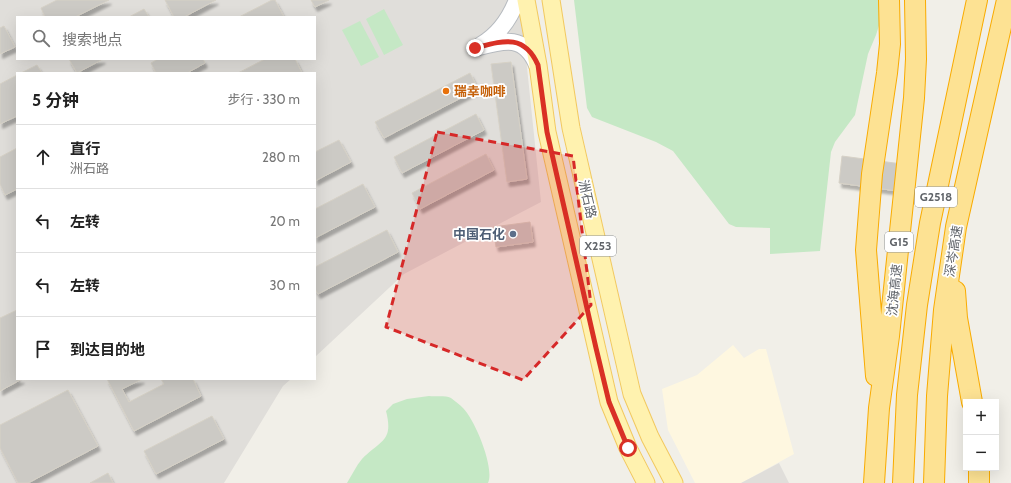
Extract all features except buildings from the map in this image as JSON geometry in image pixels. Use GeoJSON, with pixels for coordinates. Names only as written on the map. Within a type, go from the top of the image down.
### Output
{"type":"FeatureCollection","features":[{"type":"Feature","properties":{"kind":"highway"},"geometry":{"type":"LineString","coordinates":[[878,408],[866,250],[872,174],[888,74],[890,44],[889,0]]}},
{"type":"Feature","properties":{"kind":"highway","name":"沈海高速"},"geometry":{"type":"LineString","coordinates":[[874,483],[878,408],[889,336],[914,98],[916,59],[915,0]]}},
{"type":"Feature","properties":{"kind":"highway","name":"深岑高速"},"geometry":{"type":"LineString","coordinates":[[903,483],[907,396],[918,304],[930,223],[977,0]]}},
{"type":"Feature","properties":{"kind":"highway","name":"深岑高速"},"geometry":{"type":"LineString","coordinates":[[934,483],[937,396],[944,310],[956,227],[1007,0]]}},
{"type":"Feature","properties":{"kind":"highway"},"geometry":{"type":"LineString","coordinates":[[971,399],[957,318],[955,288],[956,256],[1011,0]]}},
{"type":"Feature","properties":{"kind":"highway"},"geometry":{"type":"LineString","coordinates":[[979,471],[979,483]]}},
{"type":"Feature","properties":{"kind":"main road","name":"洲石路"},"geometry":{"type":"LineString","coordinates":[[526,0],[538,65],[547,132],[609,402],[628,448],[646,483]]}},
{"type":"Feature","properties":{"kind":"main road","name":"洲石路"},"geometry":{"type":"LineString","coordinates":[[551,0],[571,128],[632,394],[650,437],[674,483]]}},
{"type":"Feature","properties":{"kind":"street"},"geometry":{"type":"LineString","coordinates":[[517,0],[507,19],[498,31],[488,41],[475,48],[507,41],[517,42],[526,48],[538,65]]}},
{"type":"Feature","properties":{"kind":"highlighted area"},"geometry":{"type":"Polygon","coordinates":[[[437,132],[573,156],[591,305],[523,380],[386,327],[437,132]]]}},
{"type":"Feature","properties":{"kind":"shaded area"},"geometry":{"type":"Polygon","coordinates":[[[0,0],[515,0],[521,10],[541,202],[404,274],[316,356],[316,72],[16,72],[16,380],[290,380],[283,386],[224,483],[0,483],[0,0]]]}},
{"type":"Feature","properties":{"kind":"shaded area"},"geometry":{"type":"Polygon","coordinates":[[[733,345],[744,358],[759,349],[766,349],[794,454],[741,483],[695,483],[668,430],[662,389],[697,375],[733,345]]]}},
{"type":"Feature","properties":{"kind":"shaded area"},"geometry":{"type":"Polygon","coordinates":[[[779,463],[789,483],[741,483],[779,463]]]}},
{"type":"Feature","properties":{"kind":"green space"},"geometry":{"type":"Polygon","coordinates":[[[574,0],[884,0],[883,13],[868,54],[855,115],[835,142],[831,152],[820,251],[770,254],[770,228],[736,227],[729,224],[673,151],[656,142],[592,117],[587,108],[574,0]]]}},
{"type":"Feature","properties":{"kind":"green space"},"geometry":{"type":"Polygon","coordinates":[[[384,9],[403,45],[384,55],[366,19],[384,9]]]}},
{"type":"Feature","properties":{"kind":"green space"},"geometry":{"type":"Polygon","coordinates":[[[360,21],[379,57],[361,66],[342,30],[360,21]]]}},
{"type":"Feature","properties":{"kind":"green space"},"geometry":{"type":"Polygon","coordinates":[[[429,396],[451,398],[468,414],[483,444],[489,467],[488,483],[347,483],[362,459],[380,444],[387,435],[388,421],[386,411],[393,404],[407,399],[429,396]]]}},
{"type":"Feature","properties":{"kind":"place","name":"瑞幸咖啡"},"geometry":{"type":"Point","coordinates":[446,91]}},
{"type":"Feature","properties":{"kind":"place","name":"中国石化"},"geometry":{"type":"Point","coordinates":[513,234]}},
{"type":"Feature","properties":{"kind":"route"},"geometry":{"type":"LineString","coordinates":[[475,48],[496,42],[517,42],[526,48],[538,65],[547,132],[596,348],[609,402],[628,448]]}}]}
